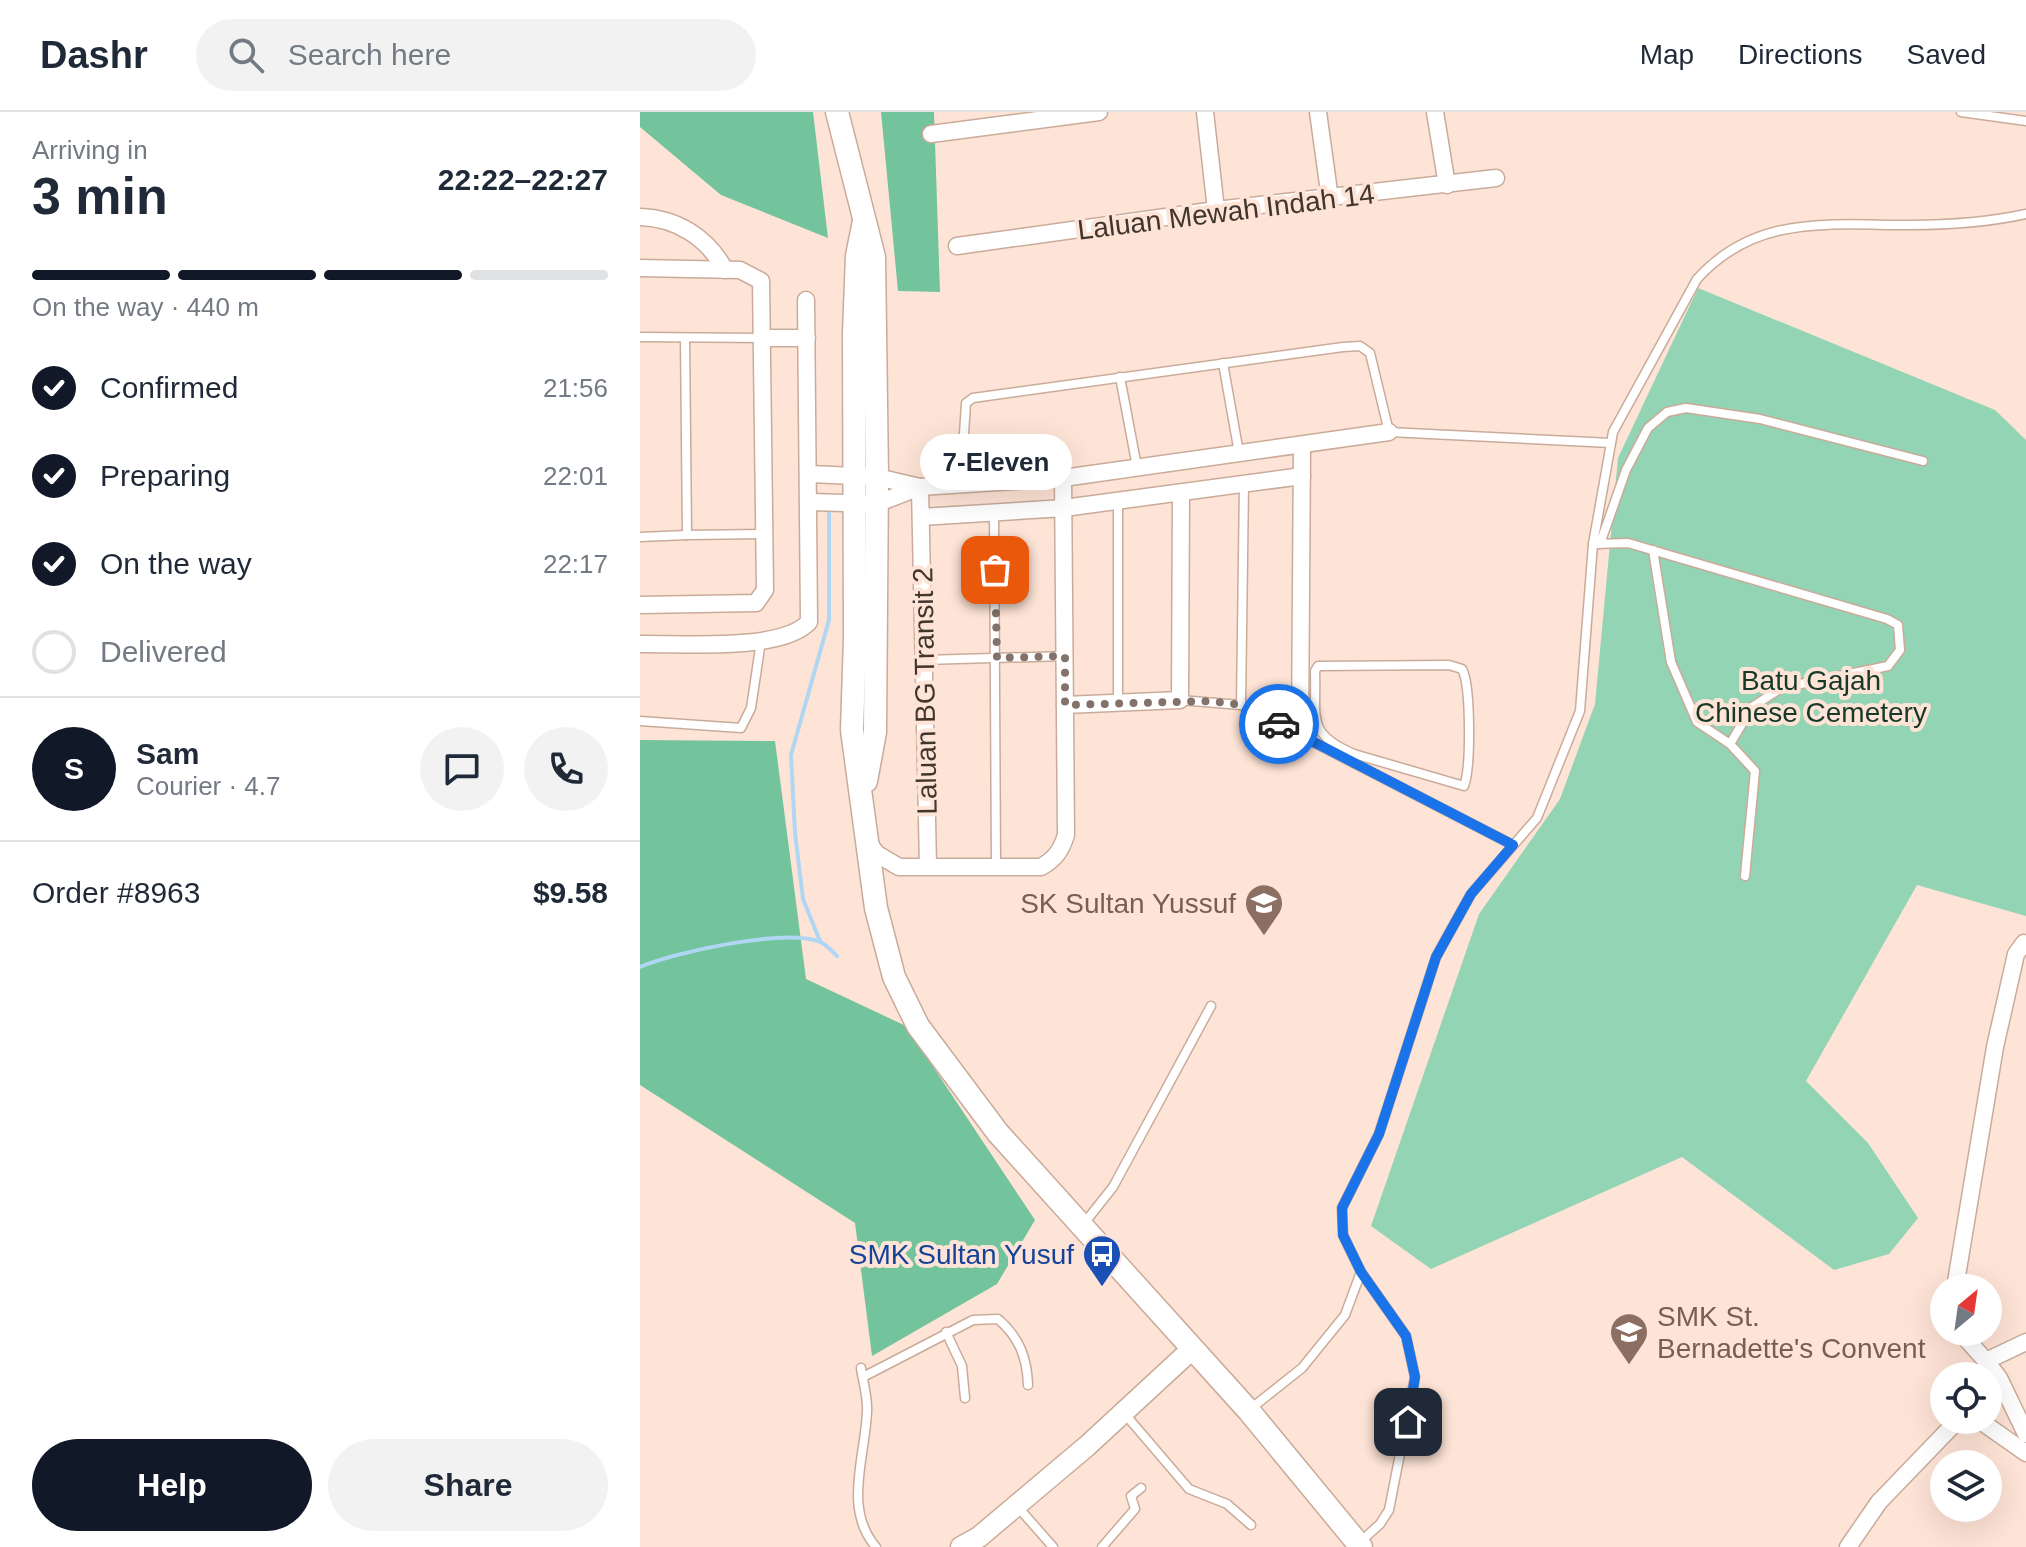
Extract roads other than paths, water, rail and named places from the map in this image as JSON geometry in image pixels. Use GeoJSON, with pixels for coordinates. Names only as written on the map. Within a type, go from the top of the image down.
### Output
{"type":"FeatureCollection","features":[{"type":"Feature","properties":{"kind":"main road"},"geometry":{"type":"LineString","coordinates":[[837,112],[874,257],[877,477],[875,732],[863,794]]}},
{"type":"Feature","properties":{"kind":"main road"},"geometry":{"type":"LineString","coordinates":[[864,221],[857,256],[854,333],[855,638],[852,730],[863,794],[874,896],[894,977],[918,1026],[998,1133],[1249,1411],[1359,1545]]}},
{"type":"Feature","properties":{"kind":"street"},"geometry":{"type":"LineString","coordinates":[[931,134],[1099,112]]}},
{"type":"Feature","properties":{"kind":"street"},"geometry":{"type":"LineString","coordinates":[[1205,112],[1216,210]]}},
{"type":"Feature","properties":{"kind":"street"},"geometry":{"type":"LineString","coordinates":[[1318,112],[1330,199]]}},
{"type":"Feature","properties":{"kind":"street"},"geometry":{"type":"LineString","coordinates":[[1435,112],[1447,185]]}},
{"type":"Feature","properties":{"kind":"street","name":"Laluan Mewah Indah 14"},"geometry":{"type":"LineString","coordinates":[[957,246],[1216,210],[1496,178]]}},
{"type":"Feature","properties":{"kind":"street"},"geometry":{"type":"LineString","coordinates":[[640,217],[657,217],[697,236],[725,270]]}},
{"type":"Feature","properties":{"kind":"street"},"geometry":{"type":"LineString","coordinates":[[640,268],[740,270],[761,281],[765,590],[756,603],[640,605]]}},
{"type":"Feature","properties":{"kind":"street"},"geometry":{"type":"LineString","coordinates":[[640,644],[761,641],[799,633],[809,622],[811,502],[806,300]]}},
{"type":"Feature","properties":{"kind":"street"},"geometry":{"type":"LineString","coordinates":[[764,338],[807,338]]}},
{"type":"Feature","properties":{"kind":"street"},"geometry":{"type":"LineString","coordinates":[[810,474],[877,477],[928,486],[1063,478],[1389,432]]}},
{"type":"Feature","properties":{"kind":"street"},"geometry":{"type":"LineString","coordinates":[[1300,734],[1302,445]]}},
{"type":"Feature","properties":{"kind":"street"},"geometry":{"type":"LineString","coordinates":[[921,517],[1064,508],[1302,476]]}},
{"type":"Feature","properties":{"kind":"street"},"geometry":{"type":"LineString","coordinates":[[868,841],[877,854],[899,867],[1041,867],[1054,859],[1063,846],[1066,835],[1063,478]]}},
{"type":"Feature","properties":{"kind":"street"},"geometry":{"type":"LineString","coordinates":[[811,502],[876,504],[928,486]]}},
{"type":"Feature","properties":{"kind":"street","name":"Laluan BG Transit 2"},"geometry":{"type":"LineString","coordinates":[[928,486],[921,517],[928,866]]}},
{"type":"Feature","properties":{"kind":"street"},"geometry":{"type":"LineString","coordinates":[[1065,705],[1180,700],[1181,493]]}},
{"type":"Feature","properties":{"kind":"street"},"geometry":{"type":"LineString","coordinates":[[874,896],[886,876],[899,867]]}},
{"type":"Feature","properties":{"kind":"street"},"geometry":{"type":"LineString","coordinates":[[1957,1274],[1995,1047],[2016,954],[2025,942]]}},
{"type":"Feature","properties":{"kind":"street"},"geometry":{"type":"LineString","coordinates":[[1973,1346],[1986,1361],[2026,1342]]}},
{"type":"Feature","properties":{"kind":"street"},"geometry":{"type":"LineString","coordinates":[[961,1547],[979,1537],[1017,1505],[1191,1350]]}},
{"type":"Feature","properties":{"kind":"street"},"geometry":{"type":"LineString","coordinates":[[2002,1404],[2026,1434]]}},
{"type":"Feature","properties":{"kind":"street"},"geometry":{"type":"LineString","coordinates":[[1848,1547],[1879,1502],[1945,1434]]}},
{"type":"Feature","properties":{"kind":"street"},"geometry":{"type":"LineString","coordinates":[[1999,1434],[2026,1453]]}},
{"type":"Feature","properties":{"kind":"lane"},"geometry":{"type":"LineString","coordinates":[[1961,112],[2026,121]]}},
{"type":"Feature","properties":{"kind":"lane"},"geometry":{"type":"LineString","coordinates":[[1359,1545],[1389,1510],[1415,1377],[1406,1336],[1361,1272],[1343,1235],[1342,1208],[1379,1134],[1436,957],[1471,894],[1537,818],[1580,711],[1596,544],[1611,443],[1620,418],[1697,279],[1714,260],[1746,240],[1784,228],[1837,223],[1913,225],[2026,214]]}},
{"type":"Feature","properties":{"kind":"lane"},"geometry":{"type":"LineString","coordinates":[[640,337],[764,338]]}},
{"type":"Feature","properties":{"kind":"lane"},"geometry":{"type":"LineString","coordinates":[[685,338],[687,535]]}},
{"type":"Feature","properties":{"kind":"lane"},"geometry":{"type":"LineString","coordinates":[[928,486],[964,434],[966,403],[973,398],[1343,347],[1366,349],[1389,432],[1611,443]]}},
{"type":"Feature","properties":{"kind":"lane"},"geometry":{"type":"LineString","coordinates":[[1223,363],[1239,454]]}},
{"type":"Feature","properties":{"kind":"lane"},"geometry":{"type":"LineString","coordinates":[[1120,377],[1138,468]]}},
{"type":"Feature","properties":{"kind":"lane"},"geometry":{"type":"LineString","coordinates":[[1596,544],[1648,428],[1667,412],[1686,408],[1760,419],[1923,461]]}},
{"type":"Feature","properties":{"kind":"lane"},"geometry":{"type":"LineString","coordinates":[[1241,705],[1244,484]]}},
{"type":"Feature","properties":{"kind":"lane"},"geometry":{"type":"LineString","coordinates":[[1118,501],[1118,703]]}},
{"type":"Feature","properties":{"kind":"lane"},"geometry":{"type":"LineString","coordinates":[[994,512],[996,866]]}},
{"type":"Feature","properties":{"kind":"lane"},"geometry":{"type":"LineString","coordinates":[[640,537],[763,534]]}},
{"type":"Feature","properties":{"kind":"lane"},"geometry":{"type":"LineString","coordinates":[[1596,544],[1628,543],[1887,619],[1898,625],[1900,650],[1888,666],[1781,688],[1752,707],[1730,744]]}},
{"type":"Feature","properties":{"kind":"lane"},"geometry":{"type":"LineString","coordinates":[[1653,550],[1671,662],[1697,722],[1730,744],[1755,771],[1745,876]]}},
{"type":"Feature","properties":{"kind":"lane"},"geometry":{"type":"LineString","coordinates":[[640,721],[741,728],[751,708],[761,641]]}},
{"type":"Feature","properties":{"kind":"lane"},"geometry":{"type":"LineString","coordinates":[[924,660],[1065,656]]}},
{"type":"Feature","properties":{"kind":"lane"},"geometry":{"type":"LineString","coordinates":[[1180,700],[1241,705],[1354,758],[1464,786],[1468,724],[1466,682],[1462,669],[1449,665],[1318,666],[1315,671],[1317,729],[1325,739],[1354,758],[1513,845]]}},
{"type":"Feature","properties":{"kind":"lane"},"geometry":{"type":"LineString","coordinates":[[1081,1227],[1113,1187],[1211,1006]]}},
{"type":"Feature","properties":{"kind":"lane"},"geometry":{"type":"LineString","coordinates":[[1249,1411],[1302,1368],[1345,1315],[1361,1272]]}},
{"type":"Feature","properties":{"kind":"lane"},"geometry":{"type":"LineString","coordinates":[[876,1547],[860,1524],[857,1505],[867,1409],[862,1372],[887,1367],[946,1332],[973,1320],[998,1319],[1013,1332],[1027,1361],[1028,1385]]}},
{"type":"Feature","properties":{"kind":"lane"},"geometry":{"type":"LineString","coordinates":[[946,1332],[962,1366],[965,1398]]}},
{"type":"Feature","properties":{"kind":"lane"},"geometry":{"type":"LineString","coordinates":[[1124,1412],[1189,1489],[1227,1504],[1251,1525]]}},
{"type":"Feature","properties":{"kind":"lane"},"geometry":{"type":"LineString","coordinates":[[1102,1547],[1135,1509],[1131,1496],[1141,1488]]}},
{"type":"Feature","properties":{"kind":"lane"},"geometry":{"type":"LineString","coordinates":[[1017,1505],[1053,1547]]}},
{"type":"Feature","properties":{"kind":"waterway"},"geometry":{"type":"LineString","coordinates":[[820,941],[803,899],[795,833],[791,755],[829,620],[829,512]]}},
{"type":"Feature","properties":{"kind":"waterway"},"geometry":{"type":"LineString","coordinates":[[640,967],[702,949],[780,938],[818,941],[837,956]]}},
{"type":"Feature","properties":{"kind":"place","name":"7-Eleven"},"geometry":{"type":"Point","coordinates":[995,570]}},
{"type":"Feature","properties":{"kind":"place","name":"SK Sultan Yussuf"},"geometry":{"type":"Point","coordinates":[1264,937]}},
{"type":"Feature","properties":{"kind":"place","name":"SMK Sultan Yusuf"},"geometry":{"type":"Point","coordinates":[1102,1288]}},
{"type":"Feature","properties":{"kind":"place","name":"SMK St. Bernadette's Convent"},"geometry":{"type":"Point","coordinates":[1629,1366]}},
{"type":"Feature","properties":{"kind":"park label","name":"Batu Gajah Chinese Cemetery"},"geometry":{"type":"Point","coordinates":[1811,696]}}]}
